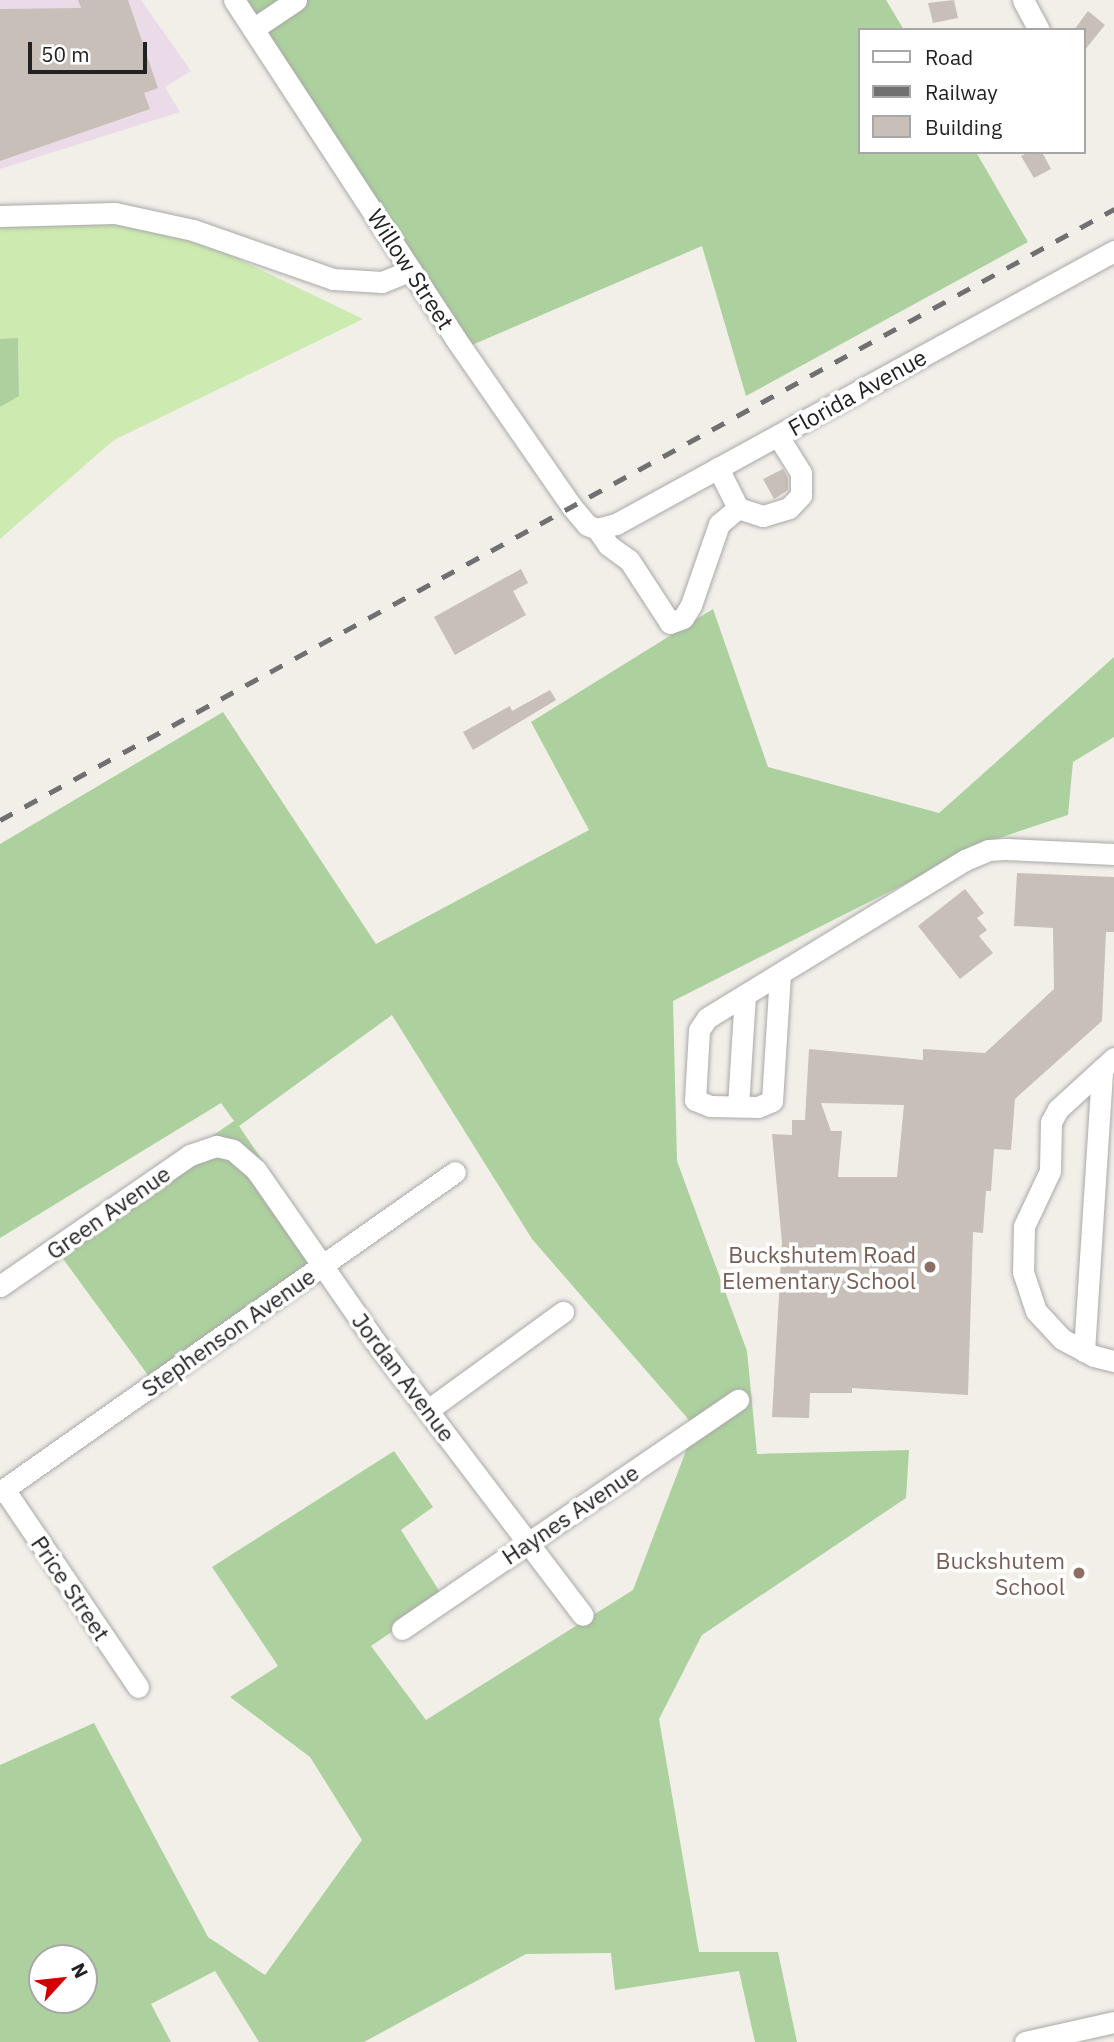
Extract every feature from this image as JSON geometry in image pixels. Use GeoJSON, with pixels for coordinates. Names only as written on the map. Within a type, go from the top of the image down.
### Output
{"type":"FeatureCollection","features":[{"type":"Feature","properties":{"kind":"street","name":"Willow Street"},"geometry":{"type":"LineString","coordinates":[[234,0],[411,270],[572,507],[587,525],[597,529],[608,545],[629,560],[670,622],[682,618],[691,605],[719,524],[738,508]]}},
{"type":"Feature","properties":{"kind":"street"},"geometry":{"type":"LineString","coordinates":[[253,29],[296,0]]}},
{"type":"Feature","properties":{"kind":"street"},"geometry":{"type":"LineString","coordinates":[[1031,3],[1038,28]]}},
{"type":"Feature","properties":{"kind":"street"},"geometry":{"type":"LineString","coordinates":[[0,216],[115,213],[193,230],[333,279],[382,282],[411,270]]}},
{"type":"Feature","properties":{"kind":"street","name":"Florida Avenue"},"geometry":{"type":"LineString","coordinates":[[597,529],[616,524],[1114,251]]}},
{"type":"Feature","properties":{"kind":"street"},"geometry":{"type":"LineString","coordinates":[[718,468],[738,508],[763,516],[789,508],[801,495],[801,473],[778,436]]}},
{"type":"Feature","properties":{"kind":"street"},"geometry":{"type":"LineString","coordinates":[[780,974],[772,1101],[758,1107],[710,1106],[695,1100],[699,1030],[707,1018],[965,860],[988,850],[1114,853]]}},
{"type":"Feature","properties":{"kind":"street"},"geometry":{"type":"LineString","coordinates":[[738,1106],[745,995]]}},
{"type":"Feature","properties":{"kind":"street"},"geometry":{"type":"LineString","coordinates":[[1108,1063],[1054,1115],[1051,1122],[1050,1171],[1024,1226],[1023,1272],[1035,1311],[1062,1339],[1084,1351],[1114,1361]]}},
{"type":"Feature","properties":{"kind":"street"},"geometry":{"type":"LineString","coordinates":[[1084,1351],[1108,1063]]}},
{"type":"Feature","properties":{"kind":"street","name":"Jordan Avenue"},"geometry":{"type":"LineString","coordinates":[[220,1147],[240,1155],[256,1170],[322,1266],[583,1615]]}},
{"type":"Feature","properties":{"kind":"street","name":"Green Avenue"},"geometry":{"type":"LineString","coordinates":[[0,1286],[190,1155],[207,1148],[220,1147]]}},
{"type":"Feature","properties":{"kind":"street","name":"Stephenson Avenue"},"geometry":{"type":"LineString","coordinates":[[2,1490],[455,1172]]}},
{"type":"Feature","properties":{"kind":"street"},"geometry":{"type":"LineString","coordinates":[[428,1410],[563,1312]]}},
{"type":"Feature","properties":{"kind":"street","name":"Haynes Avenue"},"geometry":{"type":"LineString","coordinates":[[402,1629],[738,1400]]}},
{"type":"Feature","properties":{"kind":"street","name":"Price Street"},"geometry":{"type":"LineString","coordinates":[[2,1490],[138,1687]]}},
{"type":"Feature","properties":{"kind":"street"},"geometry":{"type":"LineString","coordinates":[[1025,2042],[1114,2022]]}},
{"type":"Feature","properties":{"kind":"shaded area"},"geometry":{"type":"Polygon","coordinates":[[[0,0],[141,0],[191,71],[165,87],[180,112],[0,169],[0,0]]]}},
{"type":"Feature","properties":{"kind":"green space"},"geometry":{"type":"Polygon","coordinates":[[[235,0],[886,0],[903,28],[858,28],[858,154],[977,154],[1028,242],[746,396],[702,246],[472,345],[235,0]]]}},
{"type":"Feature","properties":{"kind":"green space"},"geometry":{"type":"Polygon","coordinates":[[[0,210],[160,221],[363,319],[114,440],[0,539],[0,407],[19,395],[18,339],[0,339],[0,210]]]}},
{"type":"Feature","properties":{"kind":"green space"},"geometry":{"type":"Polygon","coordinates":[[[18,338],[19,396],[0,407],[0,339],[18,338]]]}},
{"type":"Feature","properties":{"kind":"green space"},"geometry":{"type":"Polygon","coordinates":[[[713,609],[768,767],[939,813],[1114,657],[1114,737],[1073,762],[1068,815],[990,841],[673,1001],[677,1161],[747,1351],[757,1454],[909,1450],[906,1498],[702,1635],[659,1719],[699,1952],[778,1952],[797,2042],[755,2042],[739,1971],[615,1990],[611,1953],[526,1954],[364,2042],[259,2042],[215,1971],[151,2004],[171,2042],[0,2042],[0,1765],[94,1723],[208,1937],[265,1975],[362,1840],[310,1757],[230,1697],[278,1666],[212,1567],[394,1451],[433,1507],[401,1530],[443,1597],[371,1646],[426,1720],[633,1590],[695,1427],[532,1239],[392,1015],[239,1126],[331,1261],[153,1382],[53,1245],[234,1121],[221,1103],[0,1238],[0,844],[223,712],[376,944],[589,830],[531,722],[713,609]]]}},
{"type":"Feature","properties":{"kind":"building"},"geometry":{"type":"Polygon","coordinates":[[[78,0],[128,0],[158,88],[144,93],[150,109],[0,161],[0,9],[81,8],[78,0]]]}},
{"type":"Feature","properties":{"kind":"building"},"geometry":{"type":"Polygon","coordinates":[[[954,0],[958,18],[933,23],[928,3],[954,0]]]}},
{"type":"Feature","properties":{"kind":"building"},"geometry":{"type":"Polygon","coordinates":[[[1088,11],[1105,25],[1086,49],[1086,28],[1075,28],[1088,11]]]}},
{"type":"Feature","properties":{"kind":"building"},"geometry":{"type":"Polygon","coordinates":[[[1043,154],[1051,169],[1034,178],[1021,156],[1043,154]]]}},
{"type":"Feature","properties":{"kind":"building"},"geometry":{"type":"Polygon","coordinates":[[[783,469],[788,478],[788,490],[774,499],[763,479],[783,469]]]}},
{"type":"Feature","properties":{"kind":"building"},"geometry":{"type":"Polygon","coordinates":[[[521,569],[528,583],[513,591],[526,615],[455,655],[434,617],[521,569]]]}},
{"type":"Feature","properties":{"kind":"building"},"geometry":{"type":"Polygon","coordinates":[[[550,690],[556,700],[473,750],[463,732],[510,706],[512,711],[550,690]]]}},
{"type":"Feature","properties":{"kind":"building"},"geometry":{"type":"Polygon","coordinates":[[[1017,873],[1114,877],[1114,932],[1106,932],[1102,1021],[1015,1099],[1011,1150],[994,1149],[991,1191],[986,1191],[983,1233],[973,1232],[968,1395],[852,1388],[852,1393],[810,1393],[809,1418],[772,1417],[782,1243],[772,1134],[792,1135],[792,1120],[805,1120],[809,1049],[923,1060],[923,1049],[985,1053],[1054,989],[1053,928],[1014,926],[1017,873]],[[821,1103],[831,1131],[842,1131],[838,1177],[897,1177],[904,1105],[821,1103]]]}},
{"type":"Feature","properties":{"kind":"building"},"geometry":{"type":"Polygon","coordinates":[[[965,889],[984,913],[977,918],[987,930],[979,936],[993,953],[960,979],[918,926],[965,889]]]}},
{"type":"Feature","properties":{"kind":"railway"},"geometry":{"type":"LineString","coordinates":[[0,820],[1114,209]]}},
{"type":"Feature","properties":{"kind":"place","name":"Buckshutem Road Elementary School"},"geometry":{"type":"Point","coordinates":[930,1267]}},
{"type":"Feature","properties":{"kind":"place","name":"Buckshutem School"},"geometry":{"type":"Point","coordinates":[1079,1573]}}]}
